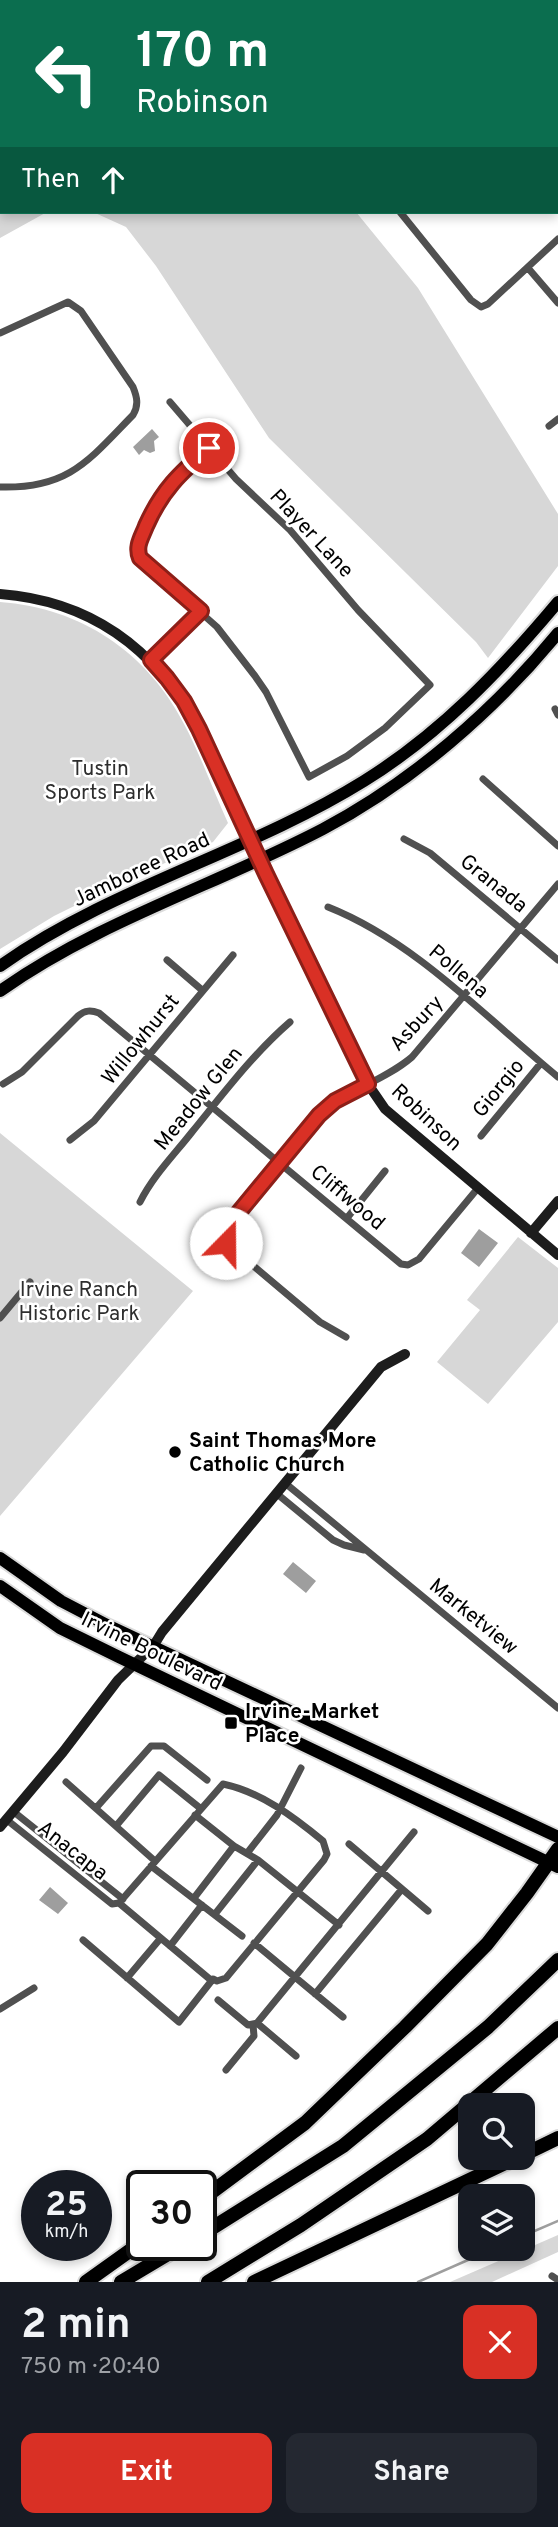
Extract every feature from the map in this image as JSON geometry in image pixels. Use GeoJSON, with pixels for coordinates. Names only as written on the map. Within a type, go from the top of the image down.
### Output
{"type":"FeatureCollection","features":[{"type":"Feature","properties":{"kind":"highway"},"geometry":{"type":"LineString","coordinates":[[217,2188],[305,2123],[388,2044],[486,1944],[553,1864],[558,1849]]}},
{"type":"Feature","properties":{"kind":"highway"},"geometry":{"type":"LineString","coordinates":[[217,2225],[344,2146],[488,2027],[558,1960]]}},
{"type":"Feature","properties":{"kind":"highway"},"geometry":{"type":"LineString","coordinates":[[208,2282],[302,2225],[427,2138],[558,2028]]}},
{"type":"Feature","properties":{"kind":"highway"},"geometry":{"type":"LineString","coordinates":[[535,2149],[558,2138]]}},
{"type":"Feature","properties":{"kind":"highway"},"geometry":{"type":"LineString","coordinates":[[254,2282],[491,2170]]}},
{"type":"Feature","properties":{"kind":"highway"},"geometry":{"type":"LineString","coordinates":[[86,2282],[126,2253]]}},
{"type":"Feature","properties":{"kind":"highway"},"geometry":{"type":"LineString","coordinates":[[121,2282],[156,2261]]}},
{"type":"Feature","properties":{"kind":"main road","name":"Jamboree Road"},"geometry":{"type":"LineString","coordinates":[[0,965],[60,929],[117,900],[307,813],[364,781],[433,733],[514,654],[558,602]]}},
{"type":"Feature","properties":{"kind":"main road","name":"Jamboree Road"},"geometry":{"type":"LineString","coordinates":[[0,991],[40,963],[155,906],[260,860],[324,828],[370,800],[462,732],[514,682],[558,633]]}},
{"type":"Feature","properties":{"kind":"main road","name":"Irvine Boulevard"},"geometry":{"type":"LineString","coordinates":[[0,1558],[61,1601],[109,1626],[558,1837]]}},
{"type":"Feature","properties":{"kind":"main road","name":"Irvine Boulevard"},"geometry":{"type":"LineString","coordinates":[[0,1586],[60,1628],[553,1864]]}},
{"type":"Feature","properties":{"kind":"street"},"geometry":{"type":"LineString","coordinates":[[402,214],[471,300],[481,307],[488,304],[558,239]]}},
{"type":"Feature","properties":{"kind":"street"},"geometry":{"type":"LineString","coordinates":[[528,268],[558,303]]}},
{"type":"Feature","properties":{"kind":"street"},"geometry":{"type":"LineString","coordinates":[[0,333],[68,302],[81,312],[132,387],[137,396],[138,408],[86,463],[65,476],[30,486],[0,487]]}},
{"type":"Feature","properties":{"kind":"street","name":"Player Lane"},"geometry":{"type":"LineString","coordinates":[[170,402],[236,479],[290,530],[358,610],[430,685],[376,735],[347,756],[309,777],[266,692],[217,627],[201,611]]}},
{"type":"Feature","properties":{"kind":"street"},"geometry":{"type":"LineString","coordinates":[[549,426],[558,419]]}},
{"type":"Feature","properties":{"kind":"street"},"geometry":{"type":"LineString","coordinates":[[151,660],[201,611],[140,558],[138,544],[163,493],[209,448]]}},
{"type":"Feature","properties":{"kind":"street","name":"Robinson"},"geometry":{"type":"LineString","coordinates":[[0,594],[42,599],[98,621],[124,637],[167,678],[184,701],[368,1084],[385,1109],[398,1121],[558,1255]]}},
{"type":"Feature","properties":{"kind":"street"},"geometry":{"type":"LineString","coordinates":[[483,779],[558,845]]}},
{"type":"Feature","properties":{"kind":"street","name":"Granada"},"geometry":{"type":"LineString","coordinates":[[404,839],[430,853],[558,960]]}},
{"type":"Feature","properties":{"kind":"street","name":"Asbury"},"geometry":{"type":"LineString","coordinates":[[346,1337],[320,1322],[226,1243],[225,1230],[327,1108],[335,1101],[402,1066],[412,1057],[558,884]]}},
{"type":"Feature","properties":{"kind":"street","name":"Pollena"},"geometry":{"type":"LineString","coordinates":[[328,907],[381,932],[407,950],[558,1076]]}},
{"type":"Feature","properties":{"kind":"street","name":"Willowhurst"},"geometry":{"type":"LineString","coordinates":[[69,1140],[94,1121],[233,955]]}},
{"type":"Feature","properties":{"kind":"street"},"geometry":{"type":"LineString","coordinates":[[167,960],[202,990]]}},
{"type":"Feature","properties":{"kind":"street","name":"Cliffwood"},"geometry":{"type":"LineString","coordinates":[[3,1084],[22,1072],[78,1016],[88,1011],[99,1013],[396,1260],[408,1265],[419,1259],[478,1188]]}},
{"type":"Feature","properties":{"kind":"street","name":"Meadow Glen"},"geometry":{"type":"LineString","coordinates":[[140,1202],[148,1186],[213,1106],[267,1042],[290,1022]]}},
{"type":"Feature","properties":{"kind":"street","name":"Giorgio"},"geometry":{"type":"LineString","coordinates":[[481,1136],[541,1063]]}},
{"type":"Feature","properties":{"kind":"street"},"geometry":{"type":"LineString","coordinates":[[347,1217],[385,1171]]}},
{"type":"Feature","properties":{"kind":"street"},"geometry":{"type":"LineString","coordinates":[[531,1233],[558,1201]]}},
{"type":"Feature","properties":{"kind":"street"},"geometry":{"type":"LineString","coordinates":[[0,1318],[30,1282]]}},
{"type":"Feature","properties":{"kind":"street"},"geometry":{"type":"LineString","coordinates":[[7,1820],[118,1680],[154,1645],[381,1367],[405,1354]]}},
{"type":"Feature","properties":{"kind":"street","name":"Marketview"},"geometry":{"type":"LineString","coordinates":[[285,1483],[558,1708]]}},
{"type":"Feature","properties":{"kind":"street","name":"Marketview"},"geometry":{"type":"LineString","coordinates":[[276,1493],[333,1539],[344,1545],[368,1551]]}},
{"type":"Feature","properties":{"kind":"street"},"geometry":{"type":"LineString","coordinates":[[96,1808],[150,1746],[164,1746],[208,1780]]}},
{"type":"Feature","properties":{"kind":"street"},"geometry":{"type":"LineString","coordinates":[[248,1852],[280,1809],[301,1768]]}},
{"type":"Feature","properties":{"kind":"street"},"geometry":{"type":"LineString","coordinates":[[116,1826],[159,1775],[234,1846],[248,1852],[339,1925]]}},
{"type":"Feature","properties":{"kind":"street","name":"Anacapa"},"geometry":{"type":"LineString","coordinates":[[66,1782],[153,1863],[242,1936]]}},
{"type":"Feature","properties":{"kind":"street","name":"Anacapa"},"geometry":{"type":"LineString","coordinates":[[7,1820],[118,1902],[212,1981],[218,1982],[226,1978],[324,1860],[326,1847],[323,1840],[280,1809],[236,1786],[223,1784],[118,1902]]}},
{"type":"Feature","properties":{"kind":"street"},"geometry":{"type":"LineString","coordinates":[[226,2070],[254,2036],[255,2024],[414,1832]]}},
{"type":"Feature","properties":{"kind":"street"},"geometry":{"type":"LineString","coordinates":[[349,1844],[428,1910]]}},
{"type":"Feature","properties":{"kind":"street"},"geometry":{"type":"LineString","coordinates":[[194,1898],[234,1846]]}},
{"type":"Feature","properties":{"kind":"street"},"geometry":{"type":"LineString","coordinates":[[215,1914],[258,1860]]}},
{"type":"Feature","properties":{"kind":"street"},"geometry":{"type":"LineString","coordinates":[[315,1994],[402,1889]]}},
{"type":"Feature","properties":{"kind":"street"},"geometry":{"type":"LineString","coordinates":[[170,1947],[202,1905]]}},
{"type":"Feature","properties":{"kind":"street"},"geometry":{"type":"LineString","coordinates":[[127,1978],[159,1939]]}},
{"type":"Feature","properties":{"kind":"street","name":"Anacapa"},"geometry":{"type":"LineString","coordinates":[[83,1940],[179,2022],[212,1981]]}},
{"type":"Feature","properties":{"kind":"street"},"geometry":{"type":"LineString","coordinates":[[254,1943],[343,2017]]}},
{"type":"Feature","properties":{"kind":"street"},"geometry":{"type":"LineString","coordinates":[[0,2010],[34,1988]]}},
{"type":"Feature","properties":{"kind":"street"},"geometry":{"type":"LineString","coordinates":[[218,2000],[248,2025],[255,2024],[296,2056]]}},
{"type":"Feature","properties":{"kind":"green space"},"geometry":{"type":"Polygon","coordinates":[[[0,214],[43,214],[0,238],[0,214]]]}},
{"type":"Feature","properties":{"kind":"green space"},"geometry":{"type":"Polygon","coordinates":[[[97,214],[358,214],[418,288],[558,514],[558,566],[488,658],[476,642],[269,438],[156,266],[126,227],[97,214]]]}},
{"type":"Feature","properties":{"kind":"green space","name":"Tustin Sports Park"},"geometry":{"type":"Polygon","coordinates":[[[0,602],[58,613],[84,624],[131,655],[169,698],[184,724],[228,823],[213,842],[54,916],[0,949],[0,602]]]}},
{"type":"Feature","properties":{"kind":"green space","name":"Irvine Ranch Historic Park"},"geometry":{"type":"Polygon","coordinates":[[[0,1133],[193,1291],[0,1516],[0,1133]]]}},
{"type":"Feature","properties":{"kind":"green space"},"geometry":{"type":"Polygon","coordinates":[[[518,1237],[558,1268],[558,1322],[488,1404],[437,1362],[480,1310],[467,1300],[518,1237]]]}},
{"type":"Feature","properties":{"kind":"green space"},"geometry":{"type":"Polygon","coordinates":[[[558,2235],[558,2252],[492,2282],[450,2282],[498,2261],[535,2261],[535,2245],[558,2235]]]}},
{"type":"Feature","properties":{"kind":"shaded area"},"geometry":{"type":"Polygon","coordinates":[[[152,429],[159,437],[154,441],[155,451],[150,453],[144,450],[139,455],[133,447],[152,429]]]}},
{"type":"Feature","properties":{"kind":"shaded area"},"geometry":{"type":"Polygon","coordinates":[[[479,1229],[498,1243],[479,1267],[461,1253],[479,1229]]]}},
{"type":"Feature","properties":{"kind":"shaded area"},"geometry":{"type":"Polygon","coordinates":[[[293,1562],[316,1581],[306,1593],[283,1574],[293,1562]]]}},
{"type":"Feature","properties":{"kind":"shaded area"},"geometry":{"type":"Polygon","coordinates":[[[50,1887],[68,1903],[58,1914],[39,1900],[50,1887]]]}},
{"type":"Feature","properties":{"kind":"waterway"},"geometry":{"type":"LineString","coordinates":[[535,2231],[558,2221]]}},
{"type":"Feature","properties":{"kind":"waterway"},"geometry":{"type":"LineString","coordinates":[[418,2282],[466,2261]]}},
{"type":"Feature","properties":{"kind":"place","name":"Saint Thomas More Catholic Church"},"geometry":{"type":"Point","coordinates":[175,1452]}},
{"type":"Feature","properties":{"kind":"place","name":"Irvine-Market Place"},"geometry":{"type":"Point","coordinates":[231,1723]}},
{"type":"Feature","properties":{"kind":"route"},"geometry":{"type":"LineString","coordinates":[[209,448],[163,493],[138,544],[140,558],[201,611],[151,660],[184,701],[199,729],[368,1084],[335,1101],[319,1115],[230,1223],[225,1230],[226,1243]]}}]}
